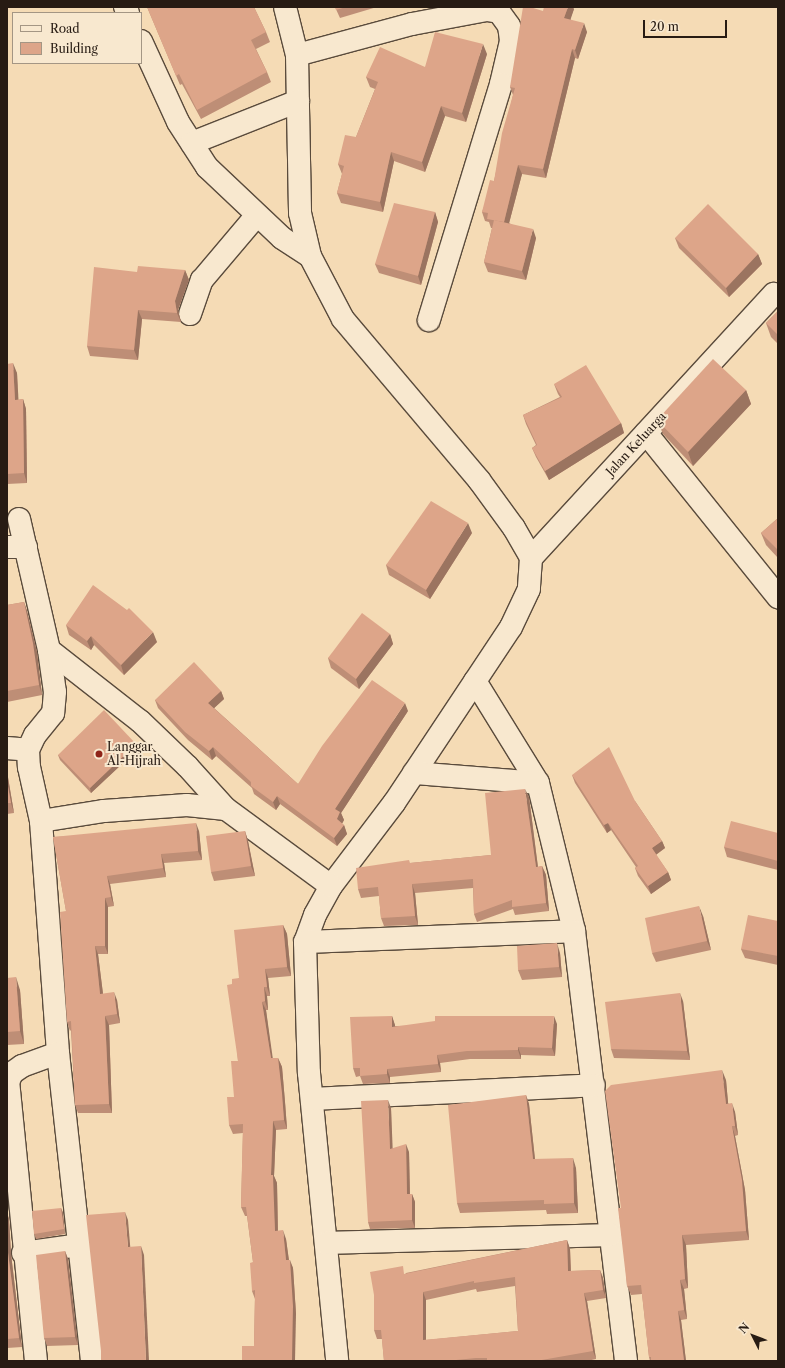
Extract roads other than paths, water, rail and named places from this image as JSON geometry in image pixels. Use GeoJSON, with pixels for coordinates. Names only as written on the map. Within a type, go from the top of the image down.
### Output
{"type":"FeatureCollection","features":[{"type":"Feature","properties":{"kind":"street"},"geometry":{"type":"LineString","coordinates":[[285,7],[297,55],[300,212],[310,256],[343,319],[479,480],[514,528],[531,558],[529,589],[511,627],[414,773],[331,886],[315,915],[304,942],[312,1099],[337,1361]]}},
{"type":"Feature","properties":{"kind":"street"},"geometry":{"type":"LineString","coordinates":[[297,55],[412,24],[487,10],[510,12],[509,26],[511,41],[501,84],[429,320]]}},
{"type":"Feature","properties":{"kind":"street"},"geometry":{"type":"LineString","coordinates":[[142,43],[178,122],[207,167],[282,238],[310,256]]}},
{"type":"Feature","properties":{"kind":"street"},"geometry":{"type":"LineString","coordinates":[[192,143],[298,100]]}},
{"type":"Feature","properties":{"kind":"street"},"geometry":{"type":"LineString","coordinates":[[190,314],[202,280],[257,215]]}},
{"type":"Feature","properties":{"kind":"street","name":"Jalan Keluarga"},"geometry":{"type":"LineString","coordinates":[[531,558],[774,294]]}},
{"type":"Feature","properties":{"kind":"street"},"geometry":{"type":"LineString","coordinates":[[646,433],[778,596]]}},
{"type":"Feature","properties":{"kind":"street"},"geometry":{"type":"LineString","coordinates":[[19,519],[16,547],[49,650],[55,692],[53,713],[35,735],[18,749],[29,766],[41,821],[58,1053],[92,1361]]}},
{"type":"Feature","properties":{"kind":"street"},"geometry":{"type":"LineString","coordinates":[[49,650],[140,721],[188,767],[226,810],[331,886]]}},
{"type":"Feature","properties":{"kind":"street"},"geometry":{"type":"LineString","coordinates":[[475,681],[538,783],[574,931],[594,1085],[610,1235],[626,1361]]}},
{"type":"Feature","properties":{"kind":"street"},"geometry":{"type":"LineString","coordinates":[[414,773],[538,783]]}},
{"type":"Feature","properties":{"kind":"street"},"geometry":{"type":"LineString","coordinates":[[41,821],[104,811],[187,805],[226,810]]}},
{"type":"Feature","properties":{"kind":"street"},"geometry":{"type":"LineString","coordinates":[[304,942],[574,931]]}},
{"type":"Feature","properties":{"kind":"street"},"geometry":{"type":"LineString","coordinates":[[36,1361],[23,1253],[8,1082],[12,1073],[22,1066],[58,1053]]}},
{"type":"Feature","properties":{"kind":"street"},"geometry":{"type":"LineString","coordinates":[[312,1099],[594,1085]]}},
{"type":"Feature","properties":{"kind":"street"},"geometry":{"type":"LineString","coordinates":[[326,1243],[610,1235]]}},
{"type":"Feature","properties":{"kind":"street"},"geometry":{"type":"LineString","coordinates":[[23,1253],[80,1245]]}},
{"type":"Feature","properties":{"kind":"place","name":"Langgar Al-Hijrah"},"geometry":{"type":"Point","coordinates":[99,754]}}]}
